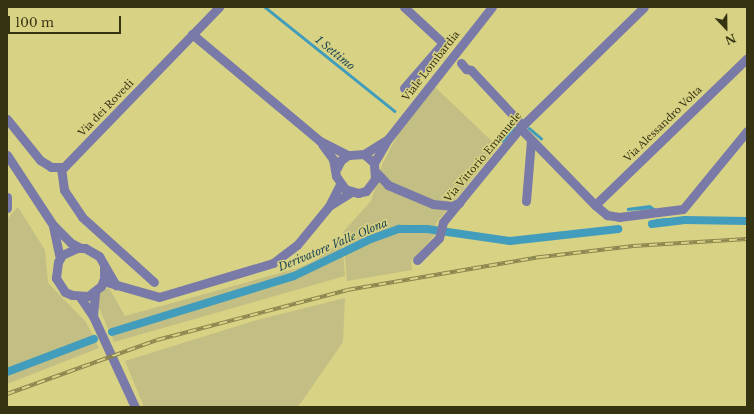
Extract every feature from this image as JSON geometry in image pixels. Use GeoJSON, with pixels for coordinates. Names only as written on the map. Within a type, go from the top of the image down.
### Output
{"type":"FeatureCollection","features":[{"type":"Feature","properties":{"kind":"street","name":"Via dei Rovedi"},"geometry":{"type":"LineString","coordinates":[[60,168],[70,163],[219,7]]}},
{"type":"Feature","properties":{"kind":"street"},"geometry":{"type":"LineString","coordinates":[[404,7],[444,43],[404,88]]}},
{"type":"Feature","properties":{"kind":"street","name":"Viale Lombardia"},"geometry":{"type":"LineString","coordinates":[[375,168],[388,139],[492,7]]}},
{"type":"Feature","properties":{"kind":"street","name":"Via Vittorio Emanuele"},"geometry":{"type":"LineString","coordinates":[[417,260],[441,231],[459,203],[522,127],[644,7]]}},
{"type":"Feature","properties":{"kind":"street"},"geometry":{"type":"LineString","coordinates":[[192,34],[320,141],[348,154],[364,154],[388,186],[433,204],[451,206],[459,203]]}},
{"type":"Feature","properties":{"kind":"street","name":"Via Alessandro Volta"},"geometry":{"type":"LineString","coordinates":[[594,205],[747,58]]}},
{"type":"Feature","properties":{"kind":"street"},"geometry":{"type":"LineString","coordinates":[[461,64],[466,69],[471,70],[522,127],[531,140],[594,205],[612,217],[683,209],[747,131]]}},
{"type":"Feature","properties":{"kind":"street"},"geometry":{"type":"LineString","coordinates":[[7,119],[40,160],[51,167],[60,168],[64,190],[82,217],[154,282]]}},
{"type":"Feature","properties":{"kind":"street","name":"Viale Lombardia"},"geometry":{"type":"LineString","coordinates":[[364,154],[388,139]]}},
{"type":"Feature","properties":{"kind":"street"},"geometry":{"type":"LineString","coordinates":[[526,201],[531,140]]}},
{"type":"Feature","properties":{"kind":"street"},"geometry":{"type":"LineString","coordinates":[[320,141],[336,168],[340,184],[351,192]]}},
{"type":"Feature","properties":{"kind":"street"},"geometry":{"type":"LineString","coordinates":[[336,168],[348,154]]}},
{"type":"Feature","properties":{"kind":"street"},"geometry":{"type":"LineString","coordinates":[[7,155],[53,225],[71,242],[81,248],[96,253],[116,285]]}},
{"type":"Feature","properties":{"kind":"street"},"geometry":{"type":"LineString","coordinates":[[329,206],[351,192],[366,190],[371,186],[375,168]]}},
{"type":"Feature","properties":{"kind":"street"},"geometry":{"type":"LineString","coordinates":[[103,281],[159,296],[273,263],[297,245],[329,206],[340,184]]}},
{"type":"Feature","properties":{"kind":"street"},"geometry":{"type":"LineString","coordinates":[[7,197],[7,208]]}},
{"type":"Feature","properties":{"kind":"street"},"geometry":{"type":"LineString","coordinates":[[53,225],[60,258]]}},
{"type":"Feature","properties":{"kind":"street"},"geometry":{"type":"LineString","coordinates":[[81,248],[69,250],[60,258],[56,270],[59,286],[72,296],[80,297],[95,292]]}},
{"type":"Feature","properties":{"kind":"street"},"geometry":{"type":"LineString","coordinates":[[93,316],[95,292],[103,281],[104,267]]}},
{"type":"Feature","properties":{"kind":"street"},"geometry":{"type":"LineString","coordinates":[[80,297],[93,316],[135,407]]}},
{"type":"Feature","properties":{"kind":"shaded area"},"geometry":{"type":"Polygon","coordinates":[[[435,87],[498,147],[436,223],[435,235],[411,261],[412,270],[347,281],[343,232],[371,201],[382,165],[401,128],[435,87]]]}},
{"type":"Feature","properties":{"kind":"shaded area"},"geometry":{"type":"Polygon","coordinates":[[[18,207],[45,250],[48,283],[86,322],[99,348],[7,384],[7,219],[18,207]]]}},
{"type":"Feature","properties":{"kind":"shaded area"},"geometry":{"type":"Polygon","coordinates":[[[342,241],[345,276],[114,342],[99,308],[98,297],[100,292],[109,288],[125,316],[298,268],[312,262],[342,241]]]}},
{"type":"Feature","properties":{"kind":"shaded area"},"geometry":{"type":"Polygon","coordinates":[[[345,298],[343,342],[298,407],[144,407],[125,361],[257,320],[345,298]]]}},
{"type":"Feature","properties":{"kind":"water"},"geometry":{"type":"Polygon","coordinates":[[[650,205],[656,209],[627,211],[627,208],[650,205]]]}},
{"type":"Feature","properties":{"kind":"water"},"geometry":{"type":"Polygon","coordinates":[[[669,218],[672,223],[652,226],[652,223],[656,219],[669,218]]]}},
{"type":"Feature","properties":{"kind":"waterway","name":"1 Settimo"},"geometry":{"type":"LineString","coordinates":[[265,7],[395,111]]}},
{"type":"Feature","properties":{"kind":"waterway","name":"1 Settimo"},"geometry":{"type":"LineString","coordinates":[[502,141],[515,128]]}},
{"type":"Feature","properties":{"kind":"waterway","name":"1 Settimo"},"geometry":{"type":"LineString","coordinates":[[529,128],[541,138]]}},
{"type":"Feature","properties":{"kind":"waterway","name":"Derivatore Valle Olona"},"geometry":{"type":"LineString","coordinates":[[652,224],[685,220],[747,221]]}},
{"type":"Feature","properties":{"kind":"waterway","name":"Derivatore Valle Olona"},"geometry":{"type":"LineString","coordinates":[[112,332],[294,276],[371,239],[399,229],[427,229],[510,241],[618,229]]}},
{"type":"Feature","properties":{"kind":"waterway","name":"Derivatore Valle Olona"},"geometry":{"type":"LineString","coordinates":[[7,372],[94,339]]}},
{"type":"Feature","properties":{"kind":"railway"},"geometry":{"type":"LineString","coordinates":[[7,394],[157,340],[347,290],[541,257],[633,246],[747,239]]}}]}
